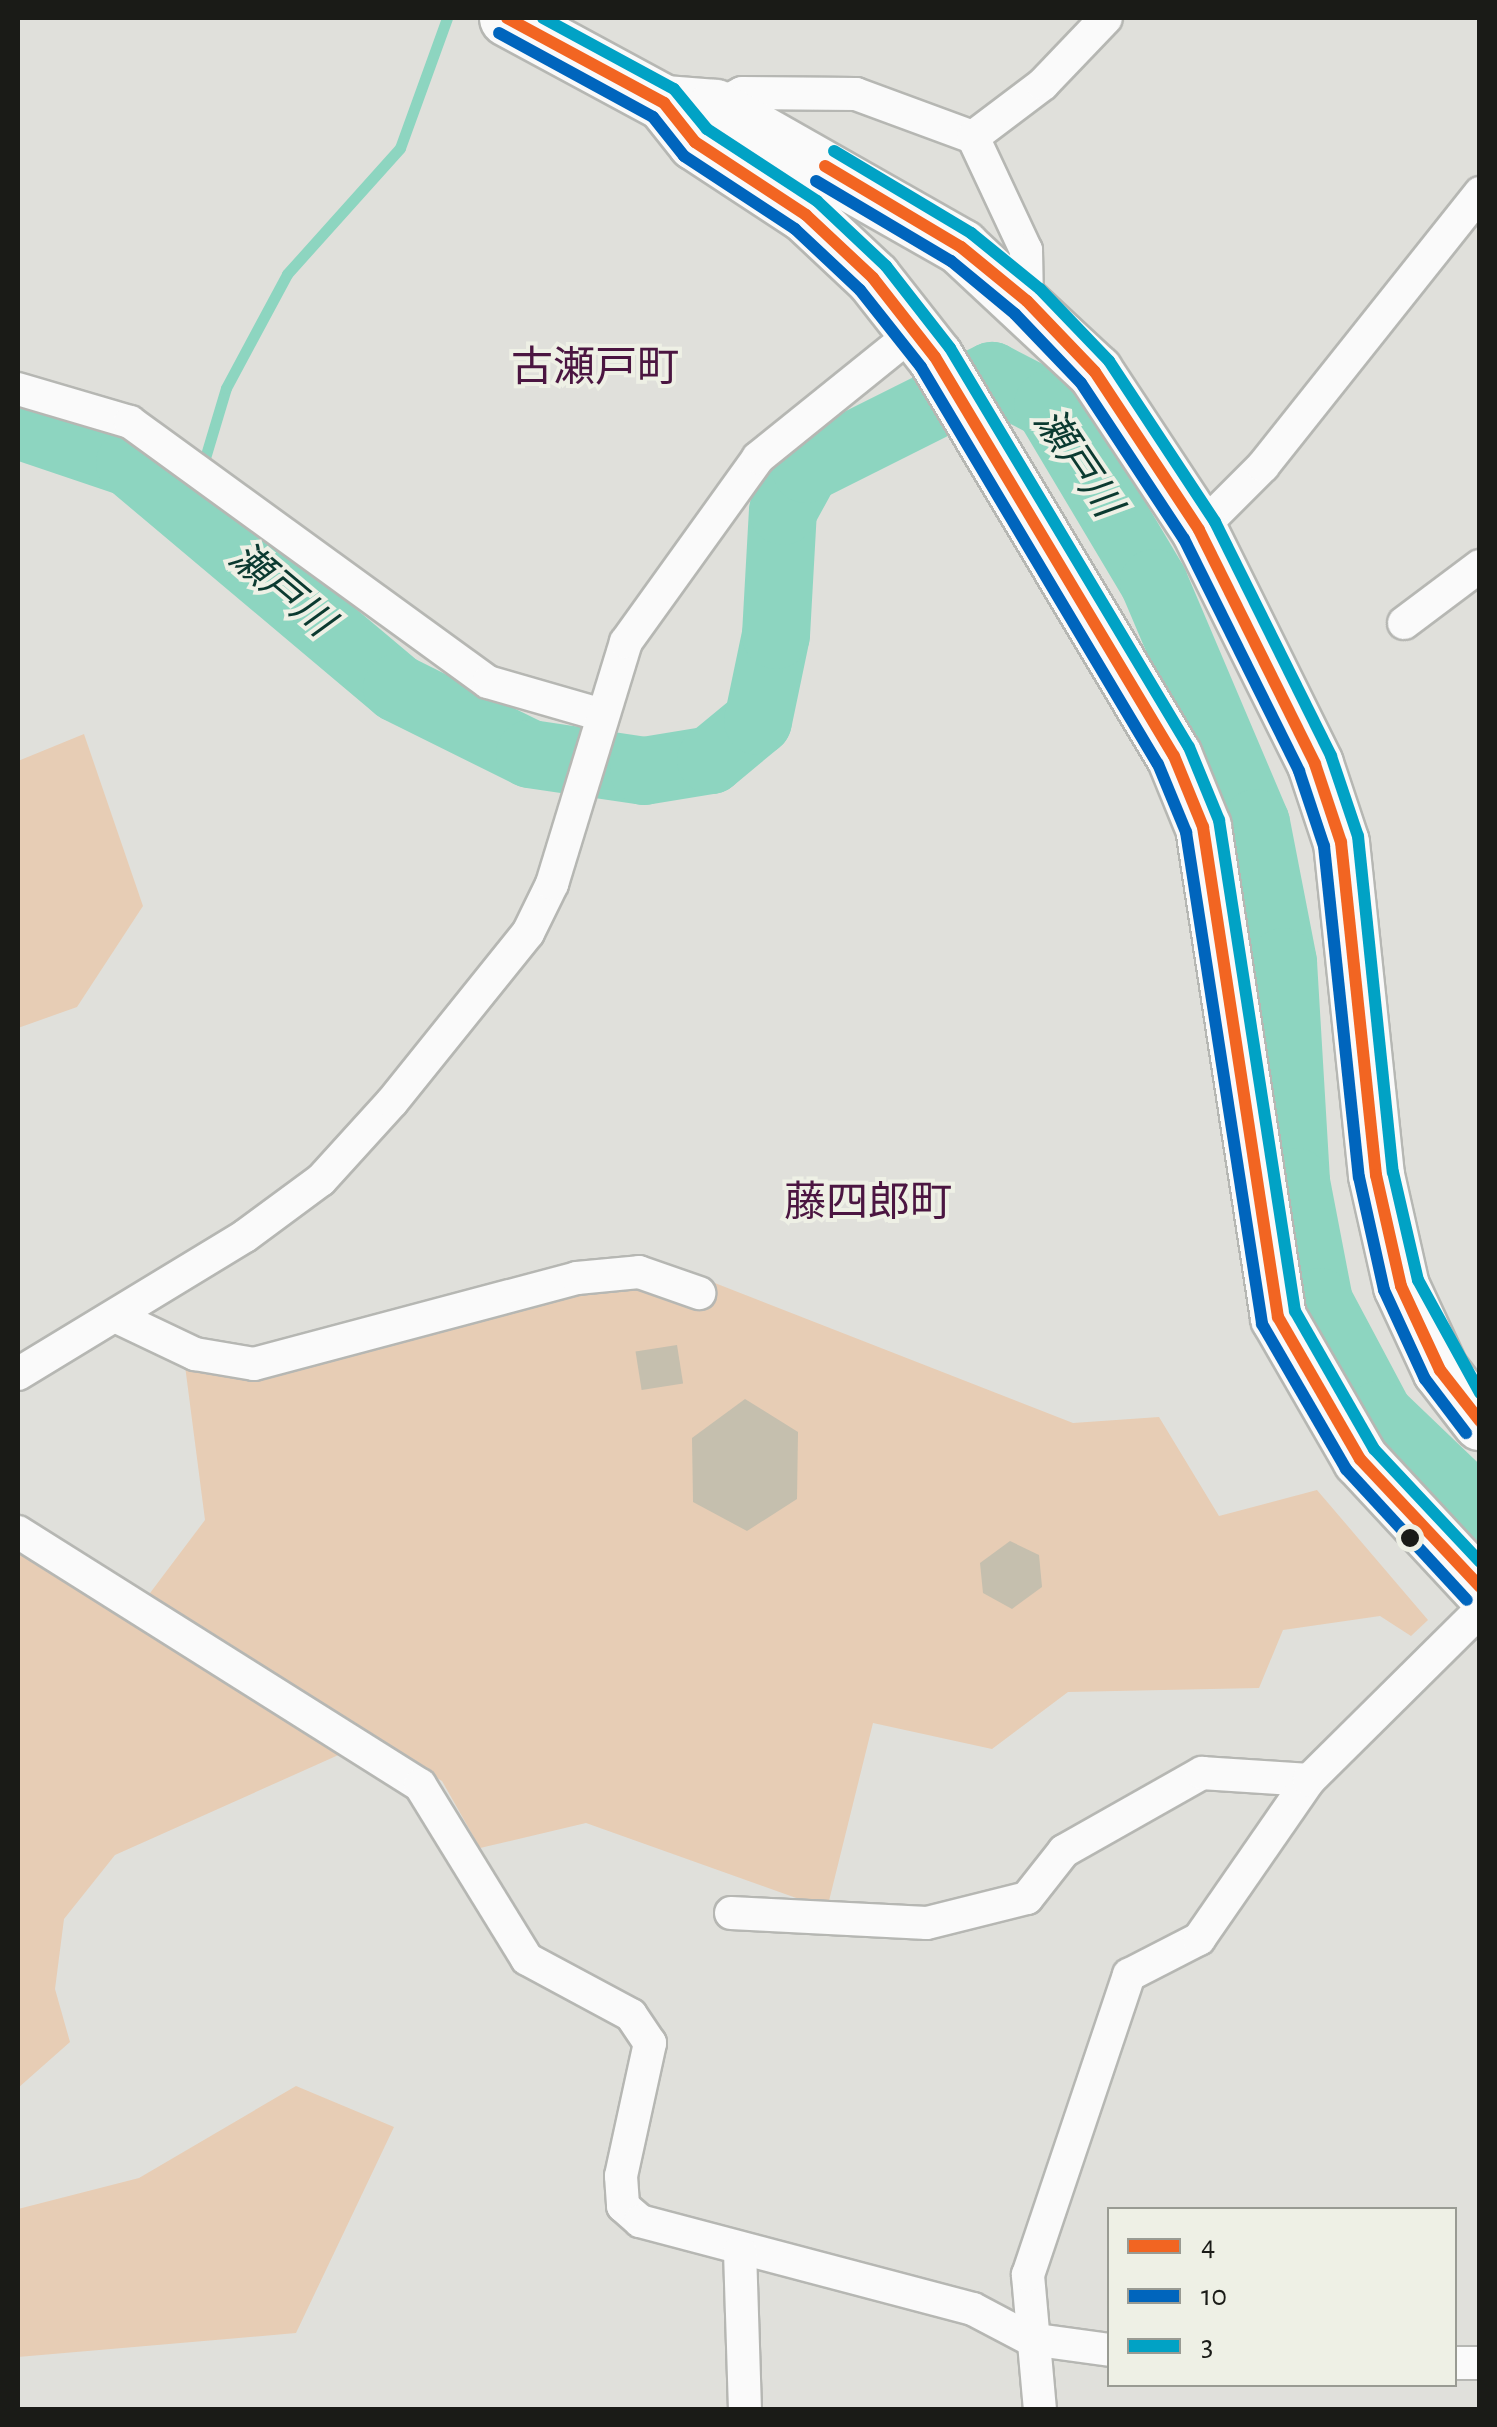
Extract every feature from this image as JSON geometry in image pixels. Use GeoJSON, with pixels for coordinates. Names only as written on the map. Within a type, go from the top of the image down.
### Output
{"type":"FeatureCollection","features":[{"type":"Feature","properties":{"kind":"highway"},"geometry":{"type":"LineString","coordinates":[[507,18],[690,105],[962,247],[1027,301],[1095,372],[1199,530],[1284,698],[1342,842],[1372,1139],[1401,1286],[1440,1370],[1480,1422]]}},
{"type":"Feature","properties":{"kind":"highway"},"geometry":{"type":"LineString","coordinates":[[690,105],[694,142],[806,215],[926,343],[1174,756],[1203,827],[1278,1318],[1360,1459],[1480,1588]]}},
{"type":"Feature","properties":{"kind":"street"},"geometry":{"type":"LineString","coordinates":[[973,136],[1043,84],[1106,18]]}},
{"type":"Feature","properties":{"kind":"street"},"geometry":{"type":"LineString","coordinates":[[690,105],[742,93],[856,94],[973,136],[1026,250],[1027,301]]}},
{"type":"Feature","properties":{"kind":"street"},"geometry":{"type":"LineString","coordinates":[[1199,530],[1263,466],[1480,193]]}},
{"type":"Feature","properties":{"kind":"street"},"geometry":{"type":"LineString","coordinates":[[18,1374],[116,1316],[321,1180],[392,1102],[528,933],[576,808],[598,721],[626,642],[758,458],[926,343]]}},
{"type":"Feature","properties":{"kind":"street"},"geometry":{"type":"LineString","coordinates":[[18,390],[130,422],[488,682],[598,721]]}},
{"type":"Feature","properties":{"kind":"street"},"geometry":{"type":"LineString","coordinates":[[1404,623],[1480,566]]}},
{"type":"Feature","properties":{"kind":"street"},"geometry":{"type":"LineString","coordinates":[[116,1316],[195,1354],[254,1364],[578,1278],[639,1272],[698,1293]]}},
{"type":"Feature","properties":{"kind":"street"},"geometry":{"type":"LineString","coordinates":[[18,1532],[420,1786],[527,1958],[631,2014],[650,2043],[623,2206],[640,2221],[740,2251],[974,2309],[1030,2339],[1107,2350]]}},
{"type":"Feature","properties":{"kind":"street"},"geometry":{"type":"LineString","coordinates":[[1040,2410],[1030,2339],[1028,2275],[1066,2183],[1122,1987],[1199,1939],[1309,1780],[1480,1611]]}},
{"type":"Feature","properties":{"kind":"street"},"geometry":{"type":"LineString","coordinates":[[731,1913],[927,1922],[1027,1898],[1064,1851],[1202,1773],[1309,1780]]}},
{"type":"Feature","properties":{"kind":"street"},"geometry":{"type":"LineString","coordinates":[[740,2251],[746,2410]]}},
{"type":"Feature","properties":{"kind":"shaded area"},"geometry":{"type":"Polygon","coordinates":[[[84,734],[143,906],[77,1007],[18,1028],[18,761],[84,734]]]}},
{"type":"Feature","properties":{"kind":"shaded area"},"geometry":{"type":"Polygon","coordinates":[[[679,1269],[1073,1423],[1159,1417],[1219,1516],[1317,1490],[1428,1620],[1411,1636],[1380,1616],[1283,1630],[1259,1688],[1068,1692],[992,1749],[873,1723],[827,1909],[586,1823],[480,1848],[442,1781],[372,1740],[115,1855],[64,1919],[55,1989],[70,2042],[18,2088],[18,1547],[132,1617],[205,1520],[184,1358],[254,1381],[679,1269]]]}},
{"type":"Feature","properties":{"kind":"shaded area"},"geometry":{"type":"Polygon","coordinates":[[[296,2086],[394,2127],[296,2333],[18,2357],[18,2209],[139,2178],[296,2086]]]}},
{"type":"Feature","properties":{"kind":"building"},"geometry":{"type":"Polygon","coordinates":[[[677,1345],[683,1384],[642,1390],[636,1352],[677,1345]]]}},
{"type":"Feature","properties":{"kind":"building"},"geometry":{"type":"Polygon","coordinates":[[[745,1399],[798,1432],[797,1499],[747,1531],[693,1502],[692,1438],[745,1399]]]}},
{"type":"Feature","properties":{"kind":"building"},"geometry":{"type":"Polygon","coordinates":[[[1010,1541],[1039,1555],[1042,1587],[1012,1609],[983,1593],[980,1563],[1010,1541]]]}},
{"type":"Feature","properties":{"kind":"waterway"},"geometry":{"type":"LineString","coordinates":[[190,508],[226,388],[287,274],[400,148],[447,18]]}},
{"type":"Feature","properties":{"kind":"waterway","name":"瀬戸川"},"geometry":{"type":"LineString","coordinates":[[18,425],[130,463],[397,688],[530,754],[644,771],[711,760],[758,721],[776,635],[783,511],[806,469],[992,376],[1048,405],[1154,583],[1256,823],[1283,962],[1296,1182],[1319,1302],[1379,1415],[1480,1512]]}},
{"type":"Feature","properties":{"kind":"transit line","name":"4"},"geometry":{"type":"LineString","coordinates":[[507,18],[664,103],[695,142],[806,215],[873,278],[935,357],[1174,756],[1203,827],[1278,1317],[1360,1459],[1480,1587]]}},
{"type":"Feature","properties":{"kind":"transit line","name":"3"},"geometry":{"type":"LineString","coordinates":[[543,18],[674,89],[707,129],[817,201],[886,266],[950,348],[1189,747],[1219,820],[1295,1311],[1374,1449],[1480,1562]]}},
{"type":"Feature","properties":{"kind":"transit line","name":"10"},"geometry":{"type":"LineString","coordinates":[[499,33],[653,117],[684,156],[795,229],[860,290],[921,367],[1158,764],[1186,832],[1262,1324],[1346,1469],[1467,1600]]}},
{"type":"Feature","properties":{"kind":"transit line","name":"3"},"geometry":{"type":"LineString","coordinates":[[834,151],[971,233],[1040,289],[1109,361],[1215,522],[1331,756],[1358,836],[1393,1172],[1418,1280],[1480,1393]]}},
{"type":"Feature","properties":{"kind":"transit line","name":"4"},"geometry":{"type":"LineString","coordinates":[[825,166],[961,247],[1027,301],[1095,372],[1199,530],[1315,764],[1341,842],[1376,1175],[1401,1286],[1440,1370],[1480,1421]]}},
{"type":"Feature","properties":{"kind":"transit line","name":"10"},"geometry":{"type":"LineString","coordinates":[[816,181],[951,261],[1015,314],[1081,383],[1184,539],[1299,771],[1324,846],[1359,1177],[1384,1290],[1425,1379],[1466,1433]]}},
{"type":"Feature","properties":{"kind":"district","name":"古瀬戸町"},"geometry":{"type":"Point","coordinates":[595,368]}},
{"type":"Feature","properties":{"kind":"district","name":"藤四郎町"},"geometry":{"type":"Point","coordinates":[868,1203]}}]}
